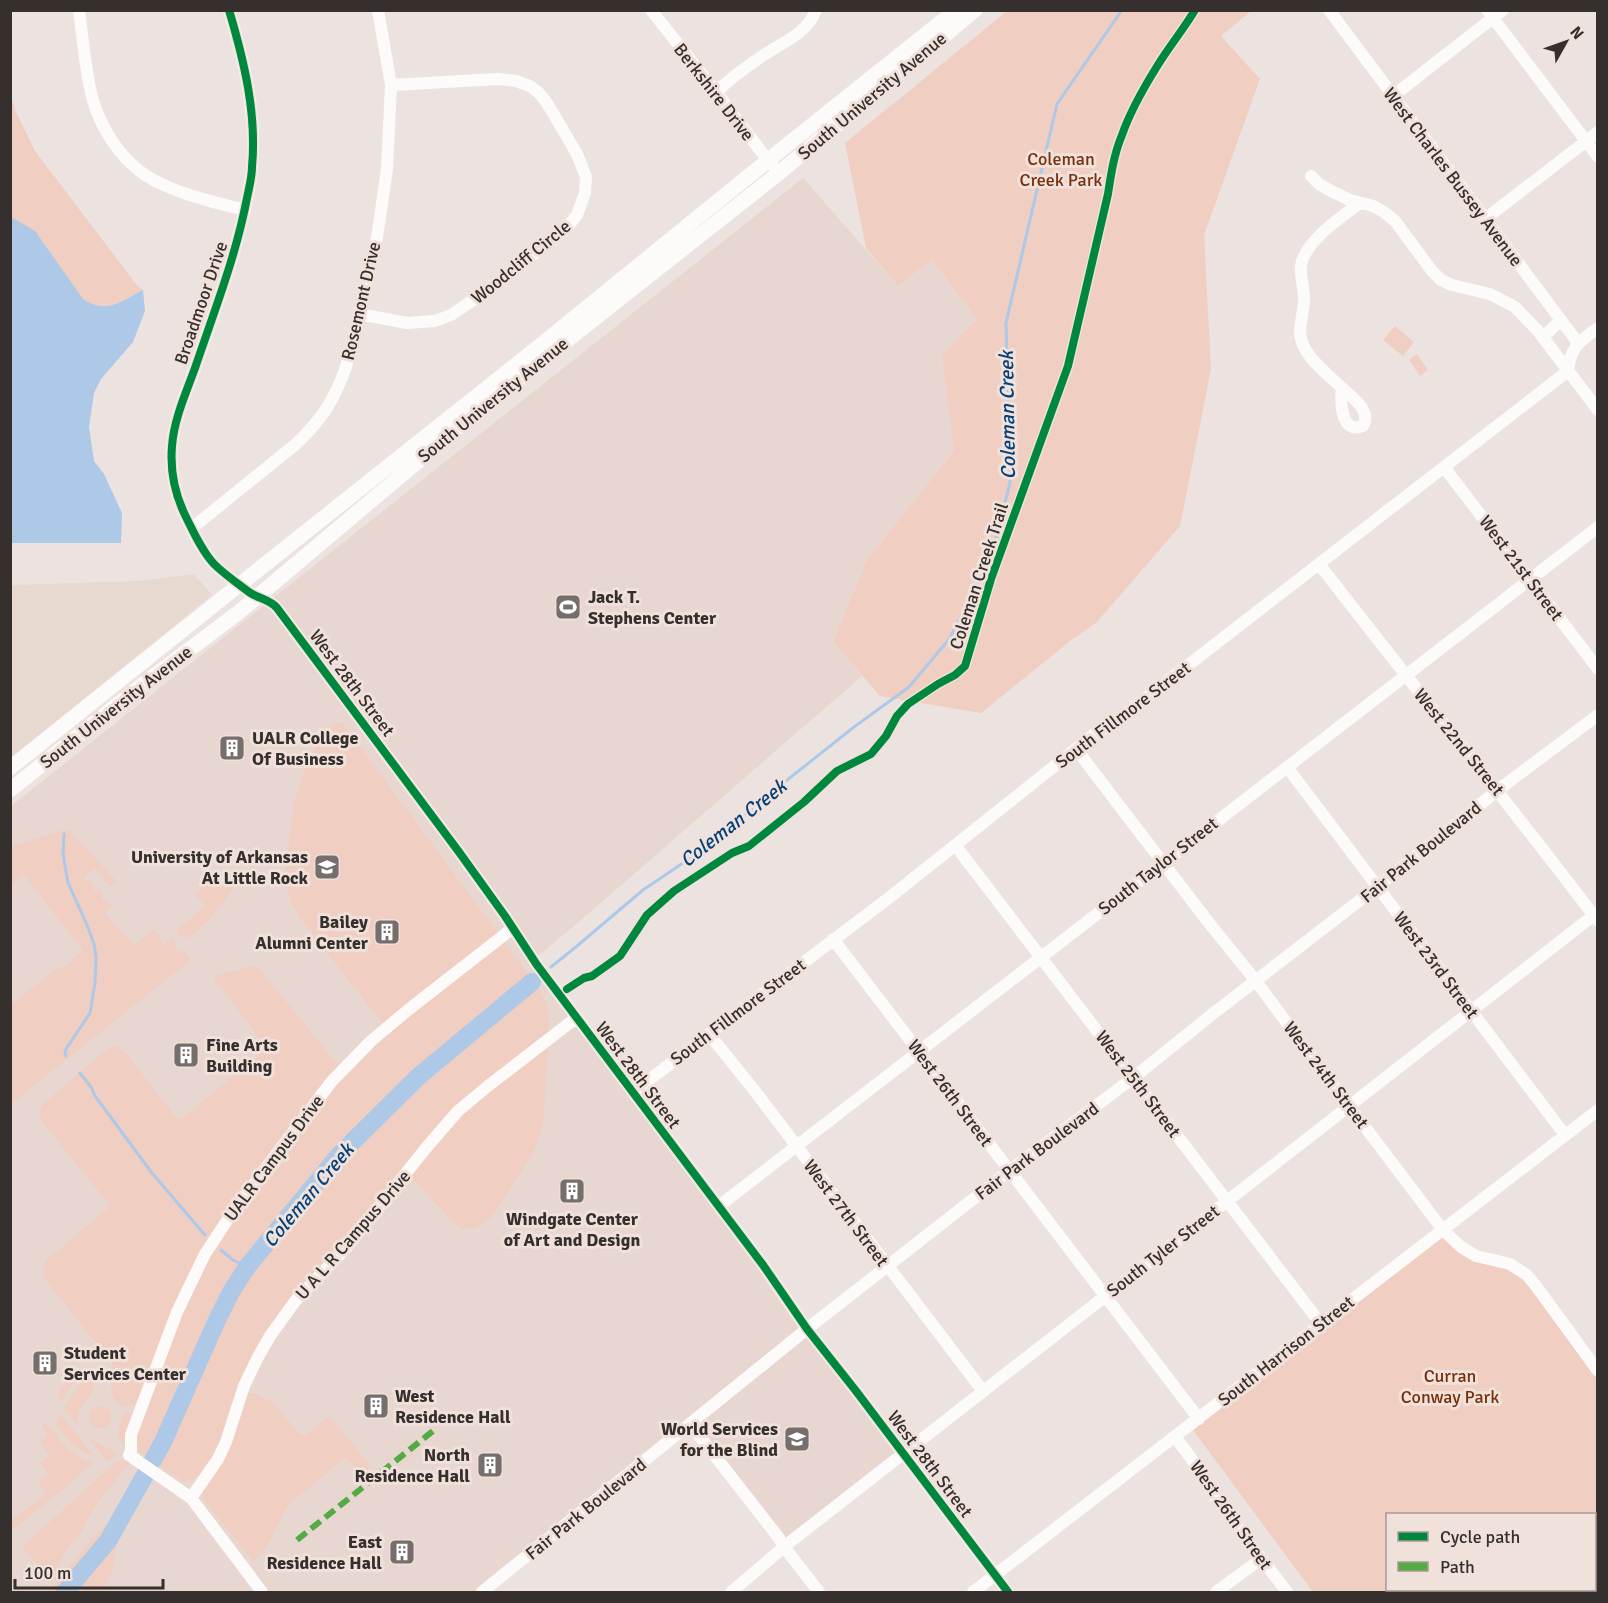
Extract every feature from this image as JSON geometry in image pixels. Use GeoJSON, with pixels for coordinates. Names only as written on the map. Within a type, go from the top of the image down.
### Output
{"type":"FeatureCollection","features":[{"type":"Feature","properties":{"kind":"main road","name":"South University Avenue"},"geometry":{"type":"LineString","coordinates":[[10,768],[956,10]]}},
{"type":"Feature","properties":{"kind":"main road","name":"South University Avenue"},"geometry":{"type":"LineString","coordinates":[[10,790],[256,597],[480,409],[779,172],[975,10]]}},
{"type":"Feature","properties":{"kind":"street"},"geometry":{"type":"LineString","coordinates":[[79,10],[92,98],[104,130],[117,147],[135,167],[153,179],[205,199],[245,210]]}},
{"type":"Feature","properties":{"kind":"street","name":"Broadmoor Drive"},"geometry":{"type":"LineString","coordinates":[[228,10],[242,55],[251,111],[252,168],[241,228],[174,435],[172,472],[180,503],[210,559],[239,585]]}},
{"type":"Feature","properties":{"kind":"street","name":"Rosemont Drive"},"geometry":{"type":"LineString","coordinates":[[192,528],[296,444],[322,417],[343,376],[377,238],[385,191],[391,85],[378,10]]}},
{"type":"Feature","properties":{"kind":"street","name":"Berkshire Drive"},"geometry":{"type":"LineString","coordinates":[[651,10],[779,172]]}},
{"type":"Feature","properties":{"kind":"street"},"geometry":{"type":"LineString","coordinates":[[716,92],[766,53],[807,26],[816,10]]}},
{"type":"Feature","properties":{"kind":"street","name":"West Charles Bussey Avenue"},"geometry":{"type":"LineString","coordinates":[[1329,10],[1578,343]]}},
{"type":"Feature","properties":{"kind":"street"},"geometry":{"type":"LineString","coordinates":[[1393,96],[1494,13],[1598,157]]}},
{"type":"Feature","properties":{"kind":"street","name":"Woodcliff Circle"},"geometry":{"type":"LineString","coordinates":[[359,314],[407,323],[435,321],[451,315],[564,231],[577,215],[585,193],[586,177],[577,154],[547,103],[530,86],[516,81],[498,79],[391,85]]}},
{"type":"Feature","properties":{"kind":"street"},"geometry":{"type":"LineString","coordinates":[[1485,219],[1598,132]]}},
{"type":"Feature","properties":{"kind":"street"},"geometry":{"type":"LineString","coordinates":[[1311,176],[1333,192],[1382,210],[1395,221],[1441,280],[1490,294],[1503,300],[1523,315],[1543,337],[1598,410]]}},
{"type":"Feature","properties":{"kind":"street"},"geometry":{"type":"LineString","coordinates":[[1342,388],[1308,354],[1301,339],[1304,299],[1302,264],[1307,252],[1318,237],[1360,203]]}},
{"type":"Feature","properties":{"kind":"street"},"geometry":{"type":"LineString","coordinates":[[1543,337],[1562,321]]}},
{"type":"Feature","properties":{"kind":"street"},"geometry":{"type":"LineString","coordinates":[[1568,371],[1570,360],[1578,343],[1598,328]]}},
{"type":"Feature","properties":{"kind":"street","name":"South Fillmore Street"},"geometry":{"type":"LineString","coordinates":[[633,1092],[890,897],[1076,748],[1134,707],[1568,371]]}},
{"type":"Feature","properties":{"kind":"street","name":"West 21st Street"},"geometry":{"type":"LineString","coordinates":[[1444,467],[1598,669]]}},
{"type":"Feature","properties":{"kind":"street","name":"South Taylor Street"},"geometry":{"type":"LineString","coordinates":[[718,1206],[1598,526]]}},
{"type":"Feature","properties":{"kind":"street","name":"West 22nd Street"},"geometry":{"type":"LineString","coordinates":[[1319,564],[1596,916]]}},
{"type":"Feature","properties":{"kind":"street","name":"West 28th Street"},"geometry":{"type":"LineString","coordinates":[[239,585],[256,597],[274,604],[459,852],[576,1018],[763,1266],[807,1329],[1008,1593]]}},
{"type":"Feature","properties":{"kind":"street","name":"Fair Park Boulevard"},"geometry":{"type":"LineString","coordinates":[[482,1593],[807,1329],[1009,1171],[1133,1078],[1498,790],[1598,715]]}},
{"type":"Feature","properties":{"kind":"street","name":"West 24th Street"},"geometry":{"type":"LineString","coordinates":[[1076,748],[1256,981],[1443,1230],[1461,1247],[1476,1256],[1510,1264],[1527,1275],[1598,1371]]}},
{"type":"Feature","properties":{"kind":"street","name":"West 23rd Street"},"geometry":{"type":"LineString","coordinates":[[1287,767],[1565,1135]]}},
{"type":"Feature","properties":{"kind":"street","name":"West 25th Street"},"geometry":{"type":"LineString","coordinates":[[955,845],[1321,1324]]}},
{"type":"Feature","properties":{"kind":"street","name":"South Tyler Street"},"geometry":{"type":"LineString","coordinates":[[731,1593],[784,1547],[983,1391],[1596,916]]}},
{"type":"Feature","properties":{"kind":"street","name":"UALR Campus Drive"},"geometry":{"type":"LineString","coordinates":[[191,1498],[129,1455],[131,1436],[177,1312],[205,1254],[232,1214],[339,1074],[371,1041],[513,928]]}},
{"type":"Feature","properties":{"kind":"street","name":"West 26th Street"},"geometry":{"type":"LineString","coordinates":[[833,939],[1199,1419]]}},
{"type":"Feature","properties":{"kind":"street","name":"U A L R Campus Drive"},"geometry":{"type":"LineString","coordinates":[[191,1498],[218,1460],[244,1386],[258,1357],[296,1300],[347,1248],[458,1111],[576,1018]]}},
{"type":"Feature","properties":{"kind":"street","name":"West 27th Street"},"geometry":{"type":"LineString","coordinates":[[708,1034],[754,1090],[983,1391]]}},
{"type":"Feature","properties":{"kind":"street","name":"South Harrison Street"},"geometry":{"type":"LineString","coordinates":[[973,1593],[1597,1112]]}},
{"type":"Feature","properties":{"kind":"street"},"geometry":{"type":"LineString","coordinates":[[690,1424],[819,1593]]}},
{"type":"Feature","properties":{"kind":"street","name":"West 26th Street"},"geometry":{"type":"LineString","coordinates":[[1175,1437],[1215,1497],[1287,1593]]}},
{"type":"Feature","properties":{"kind":"street"},"geometry":{"type":"LineString","coordinates":[[191,1498],[262,1593]]}},
{"type":"Feature","properties":{"kind":"street"},"geometry":{"type":"LineString","coordinates":[[1216,1593],[1261,1559]]}},
{"type":"Feature","properties":{"kind":"shaded area","name":"University of Arkansas At Little Rock"},"geometry":{"type":"Polygon","coordinates":[[[803,178],[898,286],[932,260],[977,319],[942,355],[954,451],[867,560],[833,642],[862,676],[534,959],[903,1454],[784,1546],[690,1424],[483,1592],[11,1592],[11,806],[803,178]]]}},
{"type":"Feature","properties":{"kind":"shaded area"},"geometry":{"type":"Polygon","coordinates":[[[194,574],[212,595],[11,758],[11,585],[140,581],[194,574]]]}},
{"type":"Feature","properties":{"kind":"green space","name":"Coleman Creek Park"},"geometry":{"type":"Polygon","coordinates":[[[1007,11],[1251,11],[1221,36],[1260,79],[1204,235],[1211,369],[1180,526],[1097,622],[981,713],[880,696],[833,642],[867,560],[954,451],[942,355],[977,319],[932,260],[898,286],[866,248],[845,143],[1007,11]]]}},
{"type":"Feature","properties":{"kind":"green space"},"geometry":{"type":"Polygon","coordinates":[[[10,92],[15,110],[35,151],[136,284],[143,290],[114,305],[92,304],[83,299],[11,217],[10,92]]]}},
{"type":"Feature","properties":{"kind":"green space"},"geometry":{"type":"Polygon","coordinates":[[[1395,326],[1414,342],[1403,356],[1383,340],[1395,326]]]}},
{"type":"Feature","properties":{"kind":"green space"},"geometry":{"type":"Polygon","coordinates":[[[1417,354],[1428,370],[1420,376],[1409,360],[1417,354]]]}},
{"type":"Feature","properties":{"kind":"green space"},"geometry":{"type":"Polygon","coordinates":[[[338,722],[347,729],[540,990],[548,1007],[549,1025],[543,1126],[534,1151],[496,1210],[488,1220],[475,1228],[462,1229],[408,1176],[295,1297],[214,1455],[194,1479],[182,1481],[135,1449],[140,1403],[127,1407],[118,1404],[112,1395],[111,1381],[107,1371],[114,1365],[46,1280],[43,1273],[45,1261],[107,1209],[109,1204],[41,1120],[39,1111],[43,1104],[109,1048],[115,1046],[125,1052],[175,1116],[180,1119],[184,1117],[262,1052],[264,1046],[261,1039],[214,979],[217,975],[253,966],[259,968],[340,1068],[348,1071],[353,1069],[385,1036],[383,1024],[300,918],[291,902],[284,880],[294,802],[306,765],[328,729],[332,724],[338,722]]]}},
{"type":"Feature","properties":{"kind":"green space"},"geometry":{"type":"Polygon","coordinates":[[[69,830],[116,881],[110,886],[95,869],[83,877],[94,885],[92,887],[96,892],[99,890],[105,902],[107,900],[112,906],[105,913],[134,946],[153,929],[157,934],[159,933],[161,936],[158,938],[164,945],[173,938],[176,950],[184,951],[191,960],[11,1104],[11,1005],[53,971],[68,964],[83,950],[23,874],[11,885],[11,847],[69,830]]]}},
{"type":"Feature","properties":{"kind":"green space"},"geometry":{"type":"Polygon","coordinates":[[[222,871],[233,885],[233,889],[212,917],[189,938],[182,937],[176,931],[205,906],[195,894],[222,871]]]}},
{"type":"Feature","properties":{"kind":"green space","name":"Curran Conway Park"},"geometry":{"type":"Polygon","coordinates":[[[1443,1230],[1461,1247],[1518,1269],[1597,1371],[1597,1592],[1313,1592],[1190,1426],[1443,1230]]]}},
{"type":"Feature","properties":{"kind":"green space"},"geometry":{"type":"Polygon","coordinates":[[[90,1368],[95,1376],[92,1392],[79,1410],[77,1424],[64,1408],[90,1368]]]}},
{"type":"Feature","properties":{"kind":"green space"},"geometry":{"type":"Polygon","coordinates":[[[79,1373],[62,1401],[58,1396],[59,1389],[79,1373]]]}},
{"type":"Feature","properties":{"kind":"green space"},"geometry":{"type":"Polygon","coordinates":[[[252,1393],[273,1402],[299,1434],[308,1434],[329,1416],[371,1466],[361,1474],[346,1457],[288,1505],[264,1552],[253,1561],[205,1501],[202,1493],[247,1394],[252,1393]]]}},
{"type":"Feature","properties":{"kind":"green space"},"geometry":{"type":"Polygon","coordinates":[[[100,1406],[108,1409],[111,1417],[108,1425],[100,1428],[92,1425],[89,1417],[92,1409],[100,1406]]]}},
{"type":"Feature","properties":{"kind":"green space"},"geometry":{"type":"Polygon","coordinates":[[[123,1413],[134,1413],[125,1446],[119,1435],[123,1413]]]}},
{"type":"Feature","properties":{"kind":"green space"},"geometry":{"type":"Polygon","coordinates":[[[61,1414],[93,1455],[76,1446],[54,1423],[61,1414]]]}},
{"type":"Feature","properties":{"kind":"green space"},"geometry":{"type":"Polygon","coordinates":[[[43,1423],[52,1429],[70,1451],[94,1462],[14,1529],[11,1526],[11,1520],[46,1494],[38,1483],[48,1474],[40,1463],[50,1455],[40,1442],[47,1436],[43,1423]]]}},
{"type":"Feature","properties":{"kind":"green space"},"geometry":{"type":"Polygon","coordinates":[[[89,1439],[115,1452],[117,1455],[107,1461],[89,1439]]]}},
{"type":"Feature","properties":{"kind":"green space"},"geometry":{"type":"Polygon","coordinates":[[[117,1461],[130,1462],[96,1504],[80,1534],[64,1553],[51,1579],[22,1547],[117,1461]]]}},
{"type":"Feature","properties":{"kind":"green space"},"geometry":{"type":"Polygon","coordinates":[[[105,1525],[113,1527],[117,1535],[115,1558],[102,1592],[47,1592],[105,1525]]]}},
{"type":"Feature","properties":{"kind":"water"},"geometry":{"type":"Polygon","coordinates":[[[11,217],[35,231],[83,299],[92,304],[114,305],[143,290],[145,311],[133,342],[101,379],[94,393],[89,427],[94,461],[104,474],[122,513],[121,543],[11,543],[11,217]]]}},
{"type":"Feature","properties":{"kind":"waterway","name":"Coleman Creek"},"geometry":{"type":"LineString","coordinates":[[551,967],[643,890],[708,846],[854,727],[909,687],[950,638],[991,557],[1010,483],[1006,323],[1057,104],[1122,10]]}},
{"type":"Feature","properties":{"kind":"waterway"},"geometry":{"type":"LineString","coordinates":[[64,834],[63,854],[68,883],[87,925],[96,957],[90,1013],[66,1049],[66,1056]]}},
{"type":"Feature","properties":{"kind":"waterway","name":"Coleman Creek"},"geometry":{"type":"LineString","coordinates":[[153,1460],[217,1320],[247,1267],[340,1154],[419,1076],[532,982]]}},
{"type":"Feature","properties":{"kind":"waterway"},"geometry":{"type":"LineString","coordinates":[[80,1073],[152,1173],[205,1235]]}},
{"type":"Feature","properties":{"kind":"waterway"},"geometry":{"type":"LineString","coordinates":[[221,1250],[233,1260],[247,1267]]}},
{"type":"Feature","properties":{"kind":"waterway","name":"Coleman Creek"},"geometry":{"type":"LineString","coordinates":[[65,1592],[108,1541],[145,1475]]}},
{"type":"Feature","properties":{"kind":"marked path"},"geometry":{"type":"LineString","coordinates":[[297,1540],[433,1431]]}},
{"type":"Feature","properties":{"kind":"cycle path"},"geometry":{"type":"LineString","coordinates":[[229,10],[240,48],[251,107],[252,171],[231,263],[181,406],[173,436],[174,482],[186,517],[202,548],[214,564],[249,592],[277,608],[459,852],[537,965],[763,1265],[807,1329],[1008,1592]]}},
{"type":"Feature","properties":{"kind":"cycle path","name":"Coleman Creek Trail"},"geometry":{"type":"LineString","coordinates":[[567,989],[584,978],[592,976],[620,956],[647,915],[674,891],[732,853],[749,846],[804,802],[837,771],[871,754],[908,704],[955,675],[965,666],[991,579],[1068,366],[1119,142],[1146,84],[1195,10]]}},
{"type":"Feature","properties":{"kind":"place","name":"Jack T. Stephens Center"},"geometry":{"type":"Point","coordinates":[568,607]}},
{"type":"Feature","properties":{"kind":"place","name":"UALR College Of Business"},"geometry":{"type":"Point","coordinates":[232,748]}},
{"type":"Feature","properties":{"kind":"place","name":"University of Arkansas At Little Rock"},"geometry":{"type":"Point","coordinates":[327,867]}},
{"type":"Feature","properties":{"kind":"place","name":"Bailey Alumni Center"},"geometry":{"type":"Point","coordinates":[387,932]}},
{"type":"Feature","properties":{"kind":"place","name":"Fine Arts Building"},"geometry":{"type":"Point","coordinates":[186,1055]}},
{"type":"Feature","properties":{"kind":"place","name":"Windgate Center of Art and Design"},"geometry":{"type":"Point","coordinates":[572,1191]}},
{"type":"Feature","properties":{"kind":"place","name":"Student Services Center"},"geometry":{"type":"Point","coordinates":[45,1363]}},
{"type":"Feature","properties":{"kind":"place","name":"West Residence Hall"},"geometry":{"type":"Point","coordinates":[376,1406]}},
{"type":"Feature","properties":{"kind":"place","name":"World Services for the Blind"},"geometry":{"type":"Point","coordinates":[797,1439]}},
{"type":"Feature","properties":{"kind":"place","name":"North Residence Hall"},"geometry":{"type":"Point","coordinates":[490,1465]}},
{"type":"Feature","properties":{"kind":"place","name":"East Residence Hall"},"geometry":{"type":"Point","coordinates":[402,1552]}}]}
